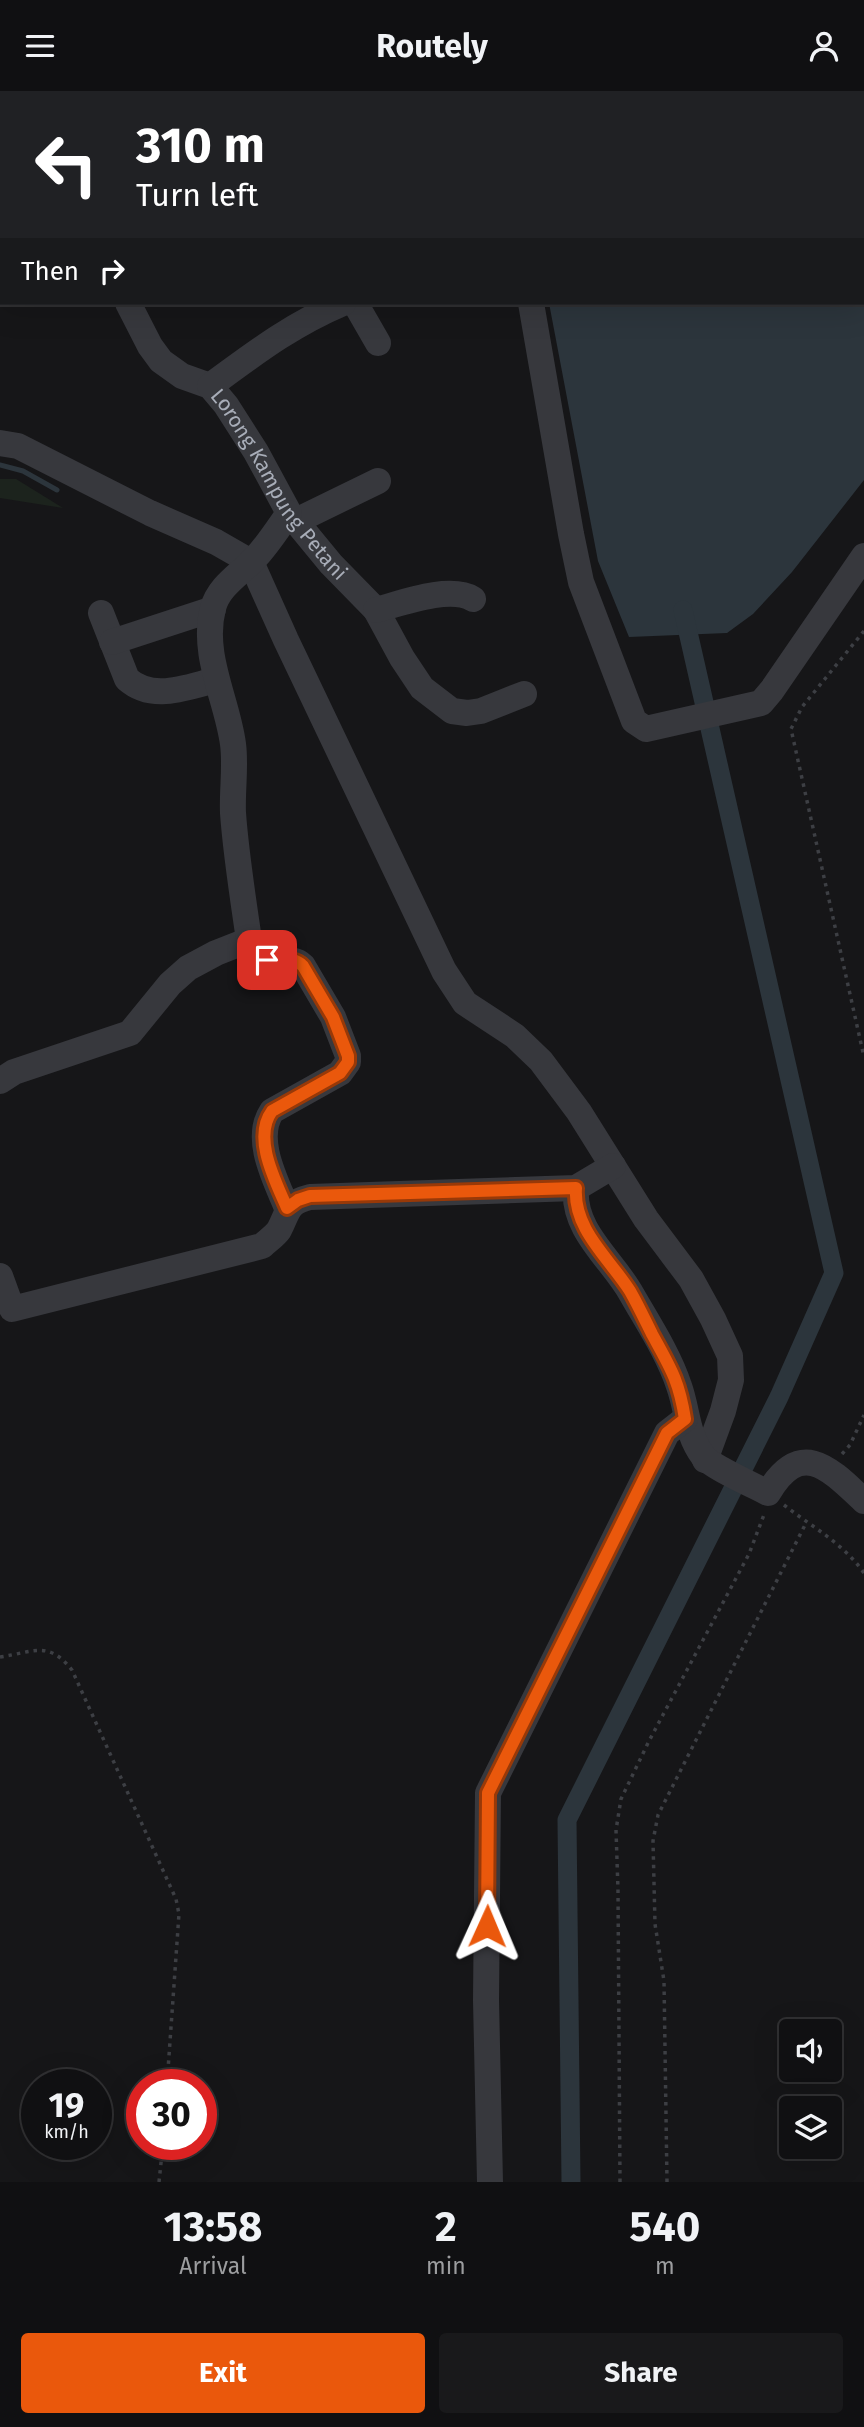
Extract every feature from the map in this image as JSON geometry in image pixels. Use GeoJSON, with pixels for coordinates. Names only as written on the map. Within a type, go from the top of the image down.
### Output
{"type":"FeatureCollection","features":[{"type":"Feature","properties":{"kind":"street","name":"Lorong Kampung Petani"},"geometry":{"type":"LineString","coordinates":[[129,305],[150,346],[161,361],[182,376],[210,386],[239,424],[293,517],[331,564],[376,610],[422,688],[452,711],[467,713],[481,711],[524,694]]}},
{"type":"Feature","properties":{"kind":"street"},"geometry":{"type":"LineString","coordinates":[[210,386],[260,347],[312,316],[338,305]]}},
{"type":"Feature","properties":{"kind":"street"},"geometry":{"type":"LineString","coordinates":[[356,305],[378,343]]}},
{"type":"Feature","properties":{"kind":"street"},"geometry":{"type":"LineString","coordinates":[[531,305],[581,582],[634,721],[646,729],[761,703],[772,691],[864,556]]}},
{"type":"Feature","properties":{"kind":"street"},"geometry":{"type":"LineString","coordinates":[[0,443],[18,446],[150,513],[216,542],[251,562],[444,971],[465,1003],[515,1036],[541,1062],[579,1112],[646,1219],[691,1279],[730,1356],[731,1380],[710,1462]]}},
{"type":"Feature","properties":{"kind":"street"},"geometry":{"type":"LineString","coordinates":[[287,1208],[265,1145],[266,1122],[272,1111],[340,1073],[348,1062],[348,1056],[333,1017],[303,966],[292,959],[267,960],[258,954],[249,940],[233,814],[233,747],[228,715],[213,671],[213,608],[219,594],[235,575],[251,562],[293,517],[378,481]]}},
{"type":"Feature","properties":{"kind":"street"},"geometry":{"type":"LineString","coordinates":[[376,610],[420,598],[456,593],[474,599]]}},
{"type":"Feature","properties":{"kind":"street"},"geometry":{"type":"LineString","coordinates":[[112,642],[213,608]]}},
{"type":"Feature","properties":{"kind":"street"},"geometry":{"type":"LineString","coordinates":[[100,613],[127,678],[144,691],[175,689],[216,680]]}},
{"type":"Feature","properties":{"kind":"street"},"geometry":{"type":"LineString","coordinates":[[0,1081],[14,1072],[130,1033],[170,984],[188,968],[249,940]]}},
{"type":"Feature","properties":{"kind":"street"},"geometry":{"type":"LineString","coordinates":[[0,1276],[12,1309],[262,1246],[278,1232],[287,1208],[310,1196],[576,1188],[613,1166]]}},
{"type":"Feature","properties":{"kind":"street"},"geometry":{"type":"LineString","coordinates":[[576,1188],[575,1199],[579,1217],[631,1292],[673,1370],[691,1437],[710,1462],[763,1490],[793,1464],[802,1461],[816,1463],[830,1470],[864,1501]]}},
{"type":"Feature","properties":{"kind":"street"},"geometry":{"type":"LineString","coordinates":[[490,2182],[486,2000],[488,1793],[667,1433],[685,1419]]}},
{"type":"Feature","properties":{"kind":"path"},"geometry":{"type":"LineString","coordinates":[[864,631],[802,707],[791,729],[864,1057]]}},
{"type":"Feature","properties":{"kind":"path"},"geometry":{"type":"LineString","coordinates":[[830,1470],[850,1445],[864,1415]]}},
{"type":"Feature","properties":{"kind":"path"},"geometry":{"type":"LineString","coordinates":[[763,1490],[806,1523],[819,1529],[854,1558],[864,1573]]}},
{"type":"Feature","properties":{"kind":"path"},"geometry":{"type":"LineString","coordinates":[[620,2182],[616,1830],[621,1800],[649,1741],[749,1554],[764,1518],[763,1490]]}},
{"type":"Feature","properties":{"kind":"path"},"geometry":{"type":"LineString","coordinates":[[667,2182],[664,1981],[655,1924],[653,1841],[658,1815],[806,1523]]}},
{"type":"Feature","properties":{"kind":"path"},"geometry":{"type":"LineString","coordinates":[[0,1657],[45,1650],[60,1654],[72,1670],[176,1899],[179,1914],[168,2069]]}},
{"type":"Feature","properties":{"kind":"path"},"geometry":{"type":"LineString","coordinates":[[159,2182],[161,2160]]}},
{"type":"Feature","properties":{"kind":"shaded area"},"geometry":{"type":"Polygon","coordinates":[[[549,305],[864,305],[864,480],[792,572],[753,614],[727,633],[629,637],[598,561],[549,305]]]}},
{"type":"Feature","properties":{"kind":"shaded area"},"geometry":{"type":"Polygon","coordinates":[[[0,479],[16,479],[63,508],[0,498],[0,479]]]}},
{"type":"Feature","properties":{"kind":"waterway"},"geometry":{"type":"LineString","coordinates":[[0,465],[23,471],[57,490]]}},
{"type":"Feature","properties":{"kind":"waterway"},"geometry":{"type":"LineString","coordinates":[[571,2182],[567,1820],[779,1397],[834,1273],[683,610]]}},
{"type":"Feature","properties":{"kind":"route"},"geometry":{"type":"LineString","coordinates":[[267,960],[292,959],[303,966],[333,1017],[348,1056],[346,1067],[340,1073],[272,1111],[266,1122],[265,1145],[287,1208],[310,1196],[576,1188],[576,1209],[579,1217],[631,1292],[673,1370],[680,1389],[685,1419],[667,1433],[488,1793],[487,1926]]}}]}
